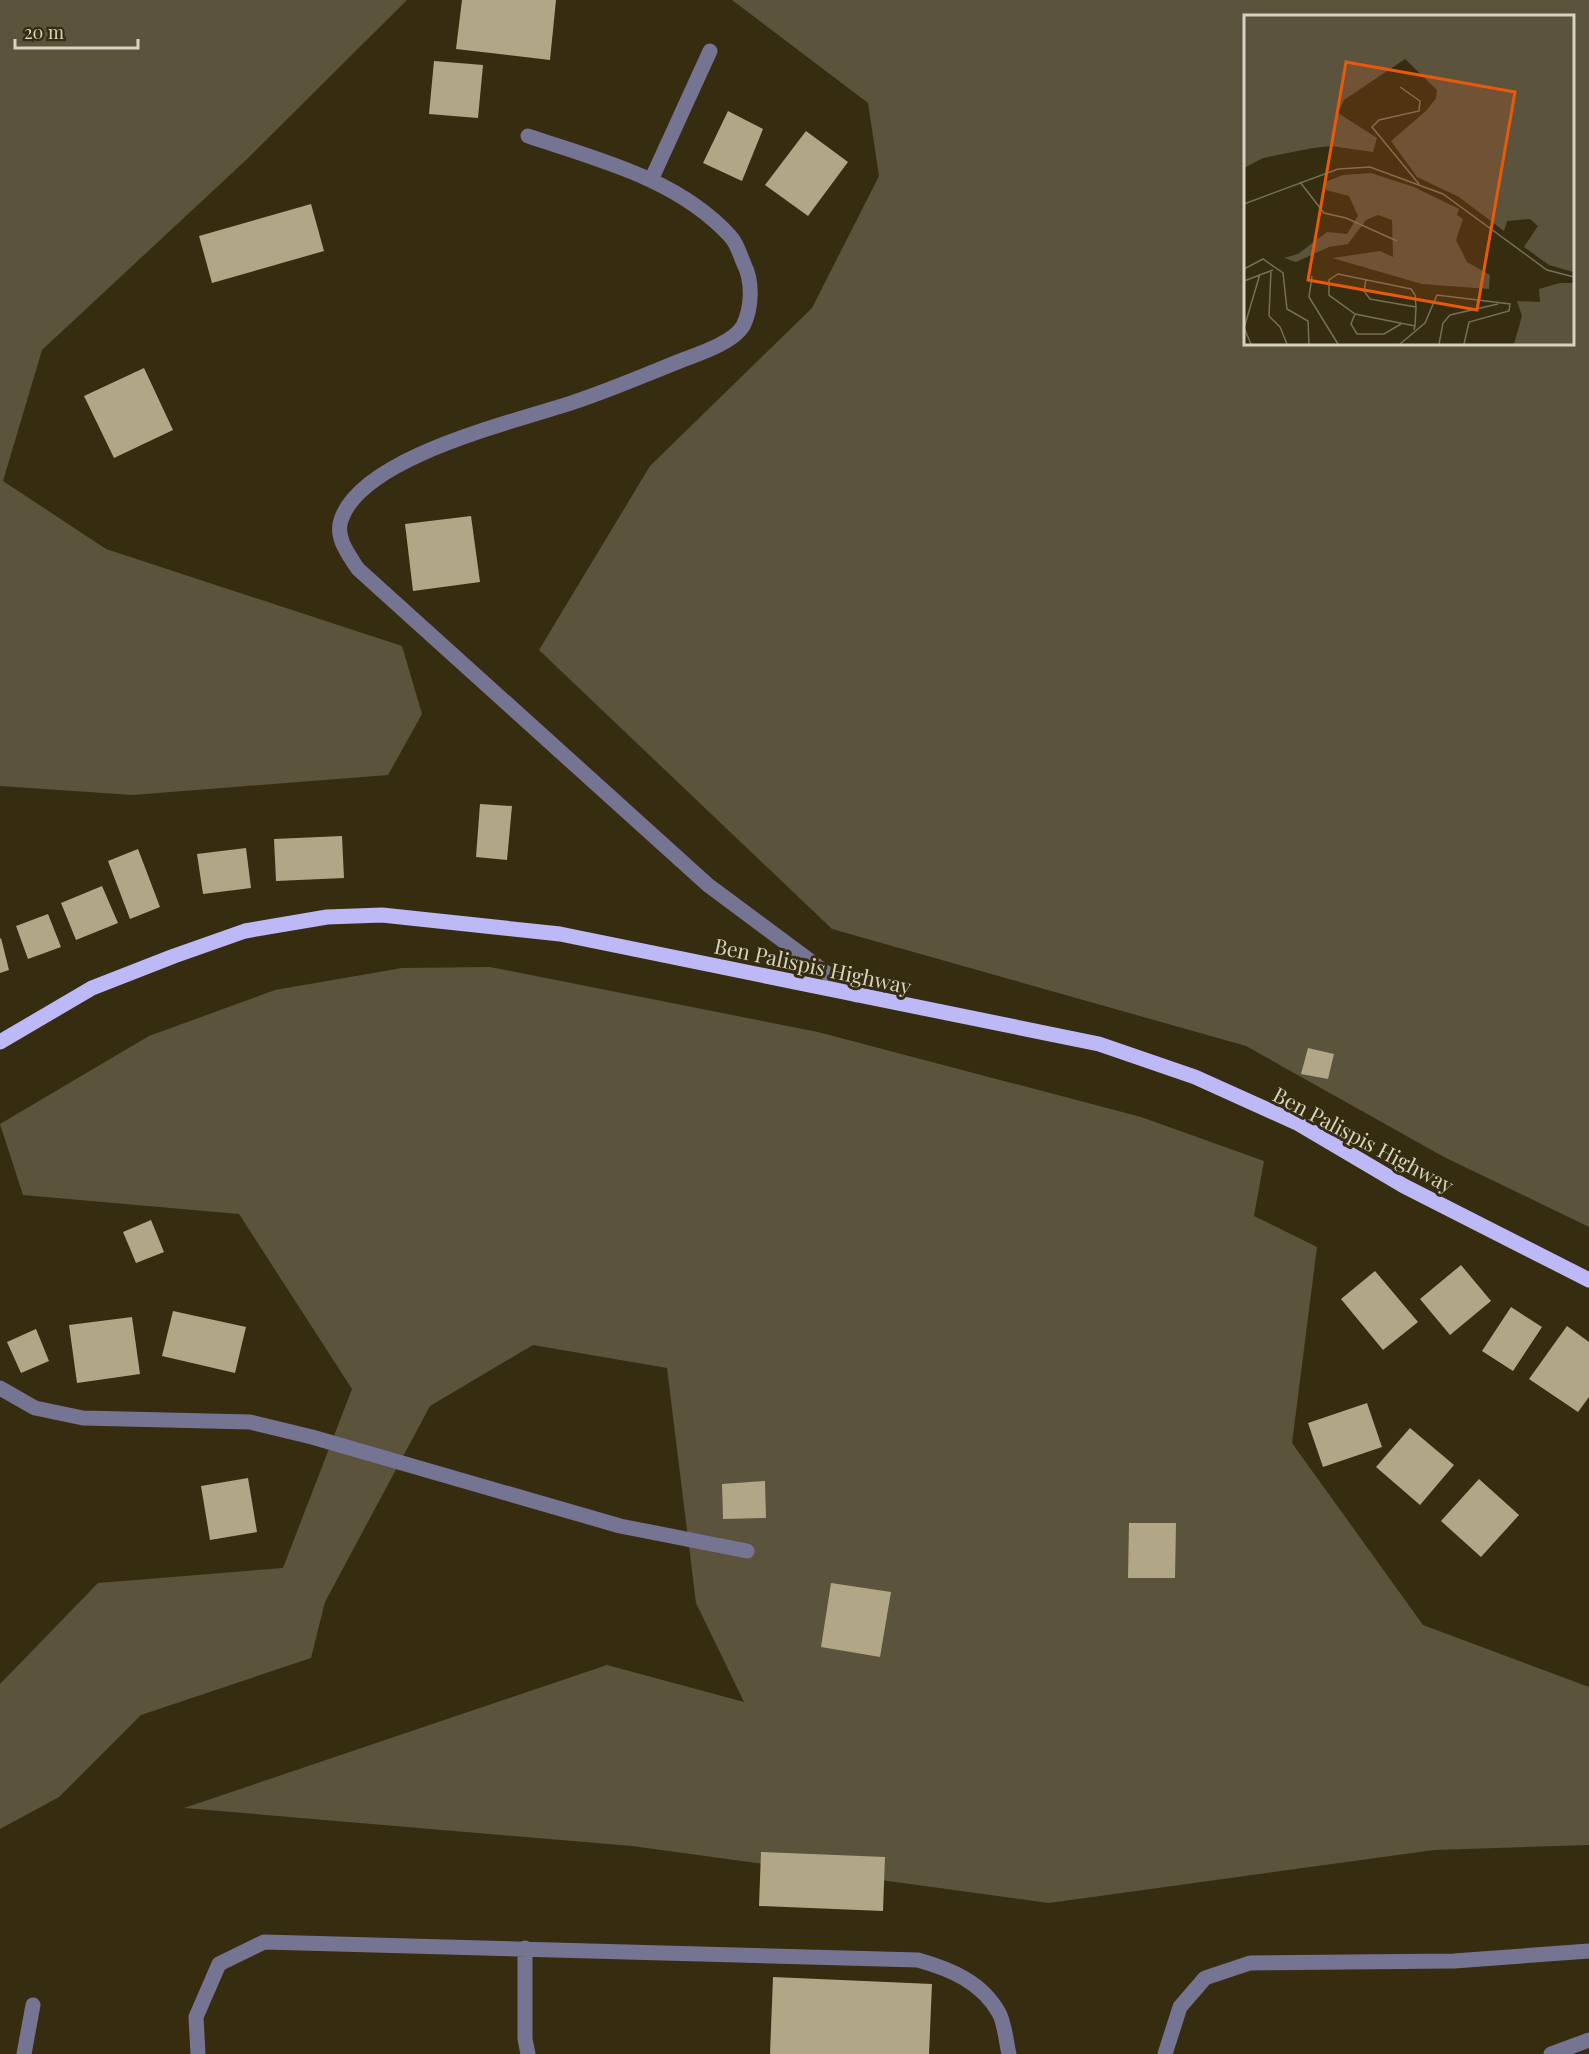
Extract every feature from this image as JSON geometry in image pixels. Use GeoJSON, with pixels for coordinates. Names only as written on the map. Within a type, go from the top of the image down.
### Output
{"type":"FeatureCollection","features":[{"type":"Feature","properties":{"kind":"main road","name":"Ben Palispis Highway"},"geometry":{"type":"LineString","coordinates":[[0,1042],[92,988],[245,931],[327,917],[382,915],[560,934],[859,997],[1099,1044],[1195,1077],[1299,1124],[1404,1186],[1589,1280]]}},
{"type":"Feature","properties":{"kind":"street"},"geometry":{"type":"LineString","coordinates":[[651,178],[710,51]]}},
{"type":"Feature","properties":{"kind":"street"},"geometry":{"type":"LineString","coordinates":[[528,136],[651,178],[696,207],[732,237],[747,271],[750,299],[742,327],[720,345],[605,392],[442,444],[389,470],[354,498],[340,521],[341,543],[358,569],[708,885],[859,997]]}},
{"type":"Feature","properties":{"kind":"street"},"geometry":{"type":"LineString","coordinates":[[0,1388],[35,1408],[83,1418],[250,1422],[312,1437],[620,1526],[747,1551]]}},
{"type":"Feature","properties":{"kind":"street"},"geometry":{"type":"LineString","coordinates":[[198,2054],[196,2017],[219,1964],[264,1942],[918,1960],[952,1970],[976,1986],[999,2013],[1009,2054]]}},
{"type":"Feature","properties":{"kind":"street"},"geometry":{"type":"LineString","coordinates":[[525,1948],[525,2039],[528,2054]]}},
{"type":"Feature","properties":{"kind":"street"},"geometry":{"type":"LineString","coordinates":[[1165,2054],[1180,2007],[1205,1978],[1250,1963],[1454,1961],[1589,1951]]}},
{"type":"Feature","properties":{"kind":"street"},"geometry":{"type":"LineString","coordinates":[[24,2054],[33,2005]]}},
{"type":"Feature","properties":{"kind":"street"},"geometry":{"type":"LineString","coordinates":[[1551,2054],[1589,2040]]}},
{"type":"Feature","properties":{"kind":"shaded area"},"geometry":{"type":"Polygon","coordinates":[[[0,0],[407,0],[246,160],[42,350],[3,481],[106,549],[402,646],[422,714],[388,775],[133,795],[0,786],[0,0]]]}},
{"type":"Feature","properties":{"kind":"shaded area"},"geometry":{"type":"Polygon","coordinates":[[[732,0],[1589,0],[1589,1227],[1444,1157],[1246,1046],[832,929],[539,650],[650,466],[812,308],[879,176],[868,103],[732,0]]]}},
{"type":"Feature","properties":{"kind":"shaded area"},"geometry":{"type":"Polygon","coordinates":[[[490,967],[818,1032],[1141,1117],[1264,1161],[1254,1216],[1317,1247],[1292,1443],[1423,1625],[1589,1687],[1589,1845],[1434,1850],[1049,1903],[632,1846],[184,1808],[607,1665],[744,1702],[696,1603],[667,1368],[533,1345],[430,1406],[325,1602],[311,1658],[141,1715],[59,1797],[0,1829],[0,1684],[98,1583],[283,1568],[352,1389],[239,1214],[23,1195],[0,1124],[149,1036],[275,990],[402,968],[490,967]]]}},
{"type":"Feature","properties":{"kind":"building"},"geometry":{"type":"Polygon","coordinates":[[[462,0],[556,0],[550,60],[456,49],[462,0]]]}},
{"type":"Feature","properties":{"kind":"building"},"geometry":{"type":"Polygon","coordinates":[[[434,61],[483,65],[478,118],[429,114],[434,61]]]}},
{"type":"Feature","properties":{"kind":"building"},"geometry":{"type":"Polygon","coordinates":[[[728,111],[763,129],[742,181],[703,163],[728,111]]]}},
{"type":"Feature","properties":{"kind":"building"},"geometry":{"type":"Polygon","coordinates":[[[806,131],[848,162],[808,216],[765,185],[806,131]]]}},
{"type":"Feature","properties":{"kind":"building"},"geometry":{"type":"Polygon","coordinates":[[[311,204],[324,251],[212,283],[199,236],[311,204]]]}},
{"type":"Feature","properties":{"kind":"building"},"geometry":{"type":"Polygon","coordinates":[[[144,368],[173,430],[114,458],[84,396],[144,368]]]}},
{"type":"Feature","properties":{"kind":"building"},"geometry":{"type":"Polygon","coordinates":[[[471,516],[480,582],[413,591],[405,524],[471,516]]]}},
{"type":"Feature","properties":{"kind":"building"},"geometry":{"type":"Polygon","coordinates":[[[480,804],[512,806],[507,860],[476,857],[480,804]]]}},
{"type":"Feature","properties":{"kind":"building"},"geometry":{"type":"Polygon","coordinates":[[[342,836],[344,878],[276,881],[274,839],[342,836]]]}},
{"type":"Feature","properties":{"kind":"building"},"geometry":{"type":"Polygon","coordinates":[[[246,848],[251,888],[203,894],[197,854],[246,848]]]}},
{"type":"Feature","properties":{"kind":"building"},"geometry":{"type":"Polygon","coordinates":[[[138,849],[160,907],[130,919],[108,861],[138,849]]]}},
{"type":"Feature","properties":{"kind":"building"},"geometry":{"type":"Polygon","coordinates":[[[102,886],[118,923],[76,940],[61,903],[102,886]]]}},
{"type":"Feature","properties":{"kind":"building"},"geometry":{"type":"Polygon","coordinates":[[[48,914],[61,947],[28,959],[16,926],[48,914]]]}},
{"type":"Feature","properties":{"kind":"building"},"geometry":{"type":"Polygon","coordinates":[[[0,939],[9,970],[0,973],[0,939]]]}},
{"type":"Feature","properties":{"kind":"building"},"geometry":{"type":"Polygon","coordinates":[[[1308,1048],[1334,1054],[1328,1079],[1301,1074],[1308,1048]]]}},
{"type":"Feature","properties":{"kind":"building"},"geometry":{"type":"Polygon","coordinates":[[[151,1220],[164,1252],[136,1263],[123,1232],[151,1220]]]}},
{"type":"Feature","properties":{"kind":"building"},"geometry":{"type":"Polygon","coordinates":[[[1461,1265],[1491,1301],[1450,1335],[1420,1299],[1461,1265]]]}},
{"type":"Feature","properties":{"kind":"building"},"geometry":{"type":"Polygon","coordinates":[[[1375,1271],[1418,1322],[1383,1350],[1341,1299],[1375,1271]]]}},
{"type":"Feature","properties":{"kind":"building"},"geometry":{"type":"Polygon","coordinates":[[[1511,1307],[1542,1327],[1513,1371],[1482,1351],[1511,1307]]]}},
{"type":"Feature","properties":{"kind":"building"},"geometry":{"type":"Polygon","coordinates":[[[173,1311],[246,1327],[235,1373],[162,1356],[173,1311]]]}},
{"type":"Feature","properties":{"kind":"building"},"geometry":{"type":"Polygon","coordinates":[[[132,1317],[140,1374],[77,1383],[69,1325],[132,1317]]]}},
{"type":"Feature","properties":{"kind":"building"},"geometry":{"type":"Polygon","coordinates":[[[1567,1326],[1589,1342],[1589,1397],[1578,1412],[1529,1379],[1567,1326]]]}},
{"type":"Feature","properties":{"kind":"building"},"geometry":{"type":"Polygon","coordinates":[[[36,1329],[49,1361],[21,1373],[7,1342],[36,1329]]]}},
{"type":"Feature","properties":{"kind":"building"},"geometry":{"type":"Polygon","coordinates":[[[1367,1403],[1382,1447],[1323,1467],[1308,1423],[1367,1403]]]}},
{"type":"Feature","properties":{"kind":"building"},"geometry":{"type":"Polygon","coordinates":[[[1410,1428],[1454,1465],[1420,1505],[1376,1467],[1410,1428]]]}},
{"type":"Feature","properties":{"kind":"building"},"geometry":{"type":"Polygon","coordinates":[[[248,1478],[257,1532],[210,1540],[201,1486],[248,1478]]]}},
{"type":"Feature","properties":{"kind":"building"},"geometry":{"type":"Polygon","coordinates":[[[1479,1479],[1519,1515],[1481,1557],[1441,1521],[1479,1479]]]}},
{"type":"Feature","properties":{"kind":"building"},"geometry":{"type":"Polygon","coordinates":[[[765,1481],[766,1518],[723,1519],[722,1484],[765,1481]]]}},
{"type":"Feature","properties":{"kind":"building"},"geometry":{"type":"Polygon","coordinates":[[[1129,1523],[1176,1523],[1175,1578],[1128,1578],[1129,1523]]]}},
{"type":"Feature","properties":{"kind":"building"},"geometry":{"type":"Polygon","coordinates":[[[831,1583],[891,1592],[880,1657],[821,1647],[831,1583]]]}},
{"type":"Feature","properties":{"kind":"building"},"geometry":{"type":"Polygon","coordinates":[[[761,1852],[885,1857],[883,1911],[759,1906],[761,1852]]]}},
{"type":"Feature","properties":{"kind":"building"},"geometry":{"type":"Polygon","coordinates":[[[773,1977],[932,1984],[929,2054],[770,2054],[773,1977]]]}}]}
